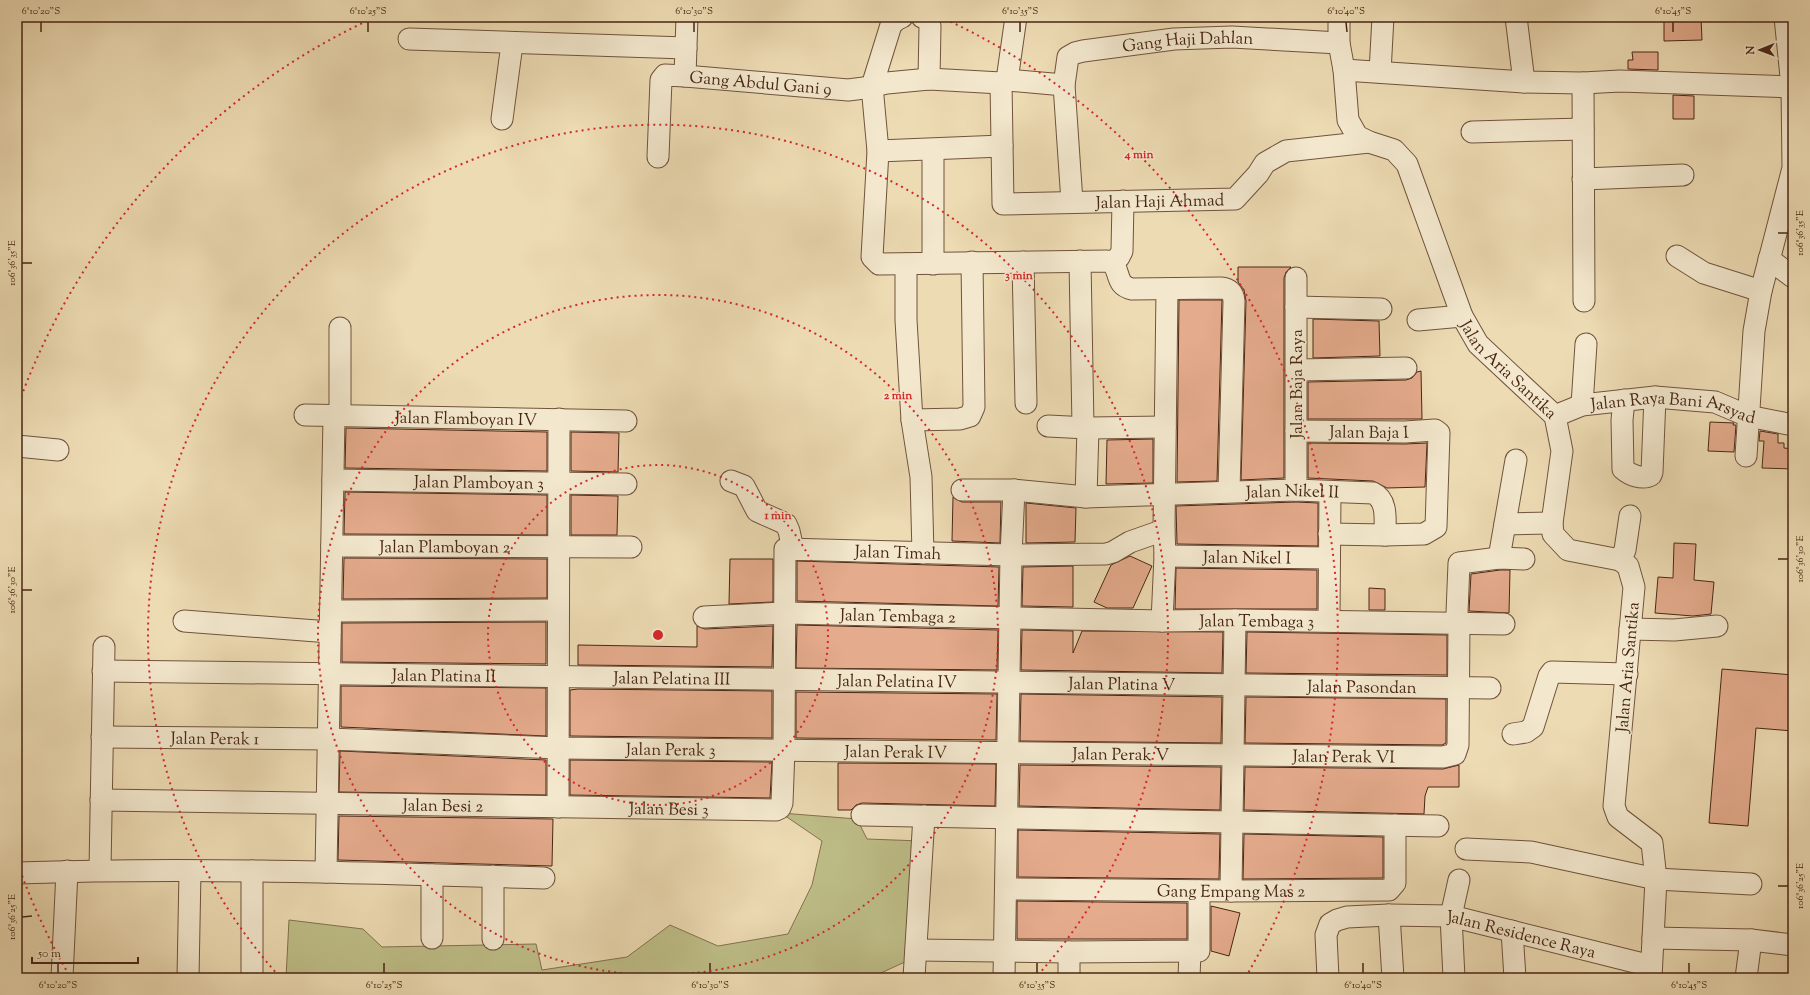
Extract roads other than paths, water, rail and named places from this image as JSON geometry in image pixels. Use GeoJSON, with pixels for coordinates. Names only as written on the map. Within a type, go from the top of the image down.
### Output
{"type":"FeatureCollection","features":[{"type":"Feature","properties":{"kind":"street","name":"Gang Abdul Gani 9"},"geometry":{"type":"LineString","coordinates":[[687,17],[685,76],[848,90],[929,79],[1064,86]]}},
{"type":"Feature","properties":{"kind":"street"},"geometry":{"type":"LineString","coordinates":[[902,17],[891,25],[872,86],[878,151],[872,257],[879,264],[1080,261],[1112,262],[1119,257],[1122,251],[1123,201]]}},
{"type":"Feature","properties":{"kind":"street"},"geometry":{"type":"LineString","coordinates":[[922,17],[927,18],[930,26],[929,79]]}},
{"type":"Feature","properties":{"kind":"street"},"geometry":{"type":"LineString","coordinates":[[878,151],[933,150],[1002,146],[1004,82],[1016,17]]}},
{"type":"Feature","properties":{"kind":"street","name":"Jalan Aria Santika"},"geometry":{"type":"LineString","coordinates":[[1339,17],[1339,43],[1344,70],[1348,120],[1357,136],[1369,142],[1394,150],[1407,164],[1462,316],[1478,344],[1555,416],[1562,451],[1552,523]]}},
{"type":"Feature","properties":{"kind":"street"},"geometry":{"type":"LineString","coordinates":[[1380,72],[1383,17]]}},
{"type":"Feature","properties":{"kind":"street"},"geometry":{"type":"LineString","coordinates":[[1516,17],[1524,82]]}},
{"type":"Feature","properties":{"kind":"street"},"geometry":{"type":"LineString","coordinates":[[1746,456],[1754,331],[1761,291],[1769,259],[1787,213],[1793,168],[1792,87],[1785,17]]}},
{"type":"Feature","properties":{"kind":"street","name":"Gang Haji Dahlan"},"geometry":{"type":"LineString","coordinates":[[1064,86],[1068,57],[1079,52],[1167,40],[1232,37],[1339,43]]}},
{"type":"Feature","properties":{"kind":"street"},"geometry":{"type":"LineString","coordinates":[[409,39],[512,44],[686,48]]}},
{"type":"Feature","properties":{"kind":"street"},"geometry":{"type":"LineString","coordinates":[[502,119],[512,44]]}},
{"type":"Feature","properties":{"kind":"street"},"geometry":{"type":"LineString","coordinates":[[1344,70],[1524,82],[1583,84],[1620,81],[1792,87]]}},
{"type":"Feature","properties":{"kind":"street"},"geometry":{"type":"LineString","coordinates":[[658,157],[662,80],[665,76],[685,76]]}},
{"type":"Feature","properties":{"kind":"street"},"geometry":{"type":"LineString","coordinates":[[1583,84],[1582,129],[1584,301]]}},
{"type":"Feature","properties":{"kind":"street"},"geometry":{"type":"LineString","coordinates":[[1064,86],[1072,202]]}},
{"type":"Feature","properties":{"kind":"street"},"geometry":{"type":"LineString","coordinates":[[1472,132],[1582,129]]}},
{"type":"Feature","properties":{"kind":"street","name":"Jalan Haji Ahmad"},"geometry":{"type":"LineString","coordinates":[[1002,146],[1003,204],[1235,199],[1258,174],[1265,163],[1286,151],[1369,142]]}},
{"type":"Feature","properties":{"kind":"street"},"geometry":{"type":"LineString","coordinates":[[933,150],[933,264]]}},
{"type":"Feature","properties":{"kind":"street"},"geometry":{"type":"LineString","coordinates":[[1583,179],[1683,175]]}},
{"type":"Feature","properties":{"kind":"street"},"geometry":{"type":"LineString","coordinates":[[1677,256],[1704,273],[1761,291]]}},
{"type":"Feature","properties":{"kind":"street"},"geometry":{"type":"LineString","coordinates":[[1769,259],[1793,277]]}},
{"type":"Feature","properties":{"kind":"street"},"geometry":{"type":"LineString","coordinates":[[1080,261],[1086,427],[1094,497]]}},
{"type":"Feature","properties":{"kind":"street"},"geometry":{"type":"LineString","coordinates":[[912,420],[960,420],[970,416],[973,413],[972,262]]}},
{"type":"Feature","properties":{"kind":"street"},"geometry":{"type":"LineString","coordinates":[[1023,262],[1026,403]]}},
{"type":"Feature","properties":{"kind":"street"},"geometry":{"type":"LineString","coordinates":[[1112,262],[1115,266],[1119,281],[1125,287],[1132,289],[1221,288],[1228,289],[1233,296],[1229,491]]}},
{"type":"Feature","properties":{"kind":"street"},"geometry":{"type":"LineString","coordinates":[[906,264],[906,320],[912,420],[921,477],[923,552]]}},
{"type":"Feature","properties":{"kind":"street","name":"Jalan Baja Raya"},"geometry":{"type":"LineString","coordinates":[[1296,278],[1296,490]]}},
{"type":"Feature","properties":{"kind":"street"},"geometry":{"type":"LineString","coordinates":[[1162,621],[1165,556],[1164,493],[1167,289]]}},
{"type":"Feature","properties":{"kind":"street"},"geometry":{"type":"LineString","coordinates":[[1296,307],[1381,309]]}},
{"type":"Feature","properties":{"kind":"street"},"geometry":{"type":"LineString","coordinates":[[1418,320],[1462,316]]}},
{"type":"Feature","properties":{"kind":"street"},"geometry":{"type":"LineString","coordinates":[[326,872],[333,480],[340,328]]}},
{"type":"Feature","properties":{"kind":"street"},"geometry":{"type":"LineString","coordinates":[[1582,405],[1586,344]]}},
{"type":"Feature","properties":{"kind":"street"},"geometry":{"type":"LineString","coordinates":[[1297,370],[1406,368]]}},
{"type":"Feature","properties":{"kind":"street"},"geometry":{"type":"LineString","coordinates":[[1624,400],[1622,432],[1623,469],[1630,475],[1647,477],[1651,475],[1652,472],[1655,398]]}},
{"type":"Feature","properties":{"kind":"street","name":"Jalan Raya Bani Arsyad"},"geometry":{"type":"LineString","coordinates":[[1555,416],[1582,405],[1655,398],[1715,402],[1748,416],[1793,425]]}},
{"type":"Feature","properties":{"kind":"street","name":"Jalan Flamboyan IV"},"geometry":{"type":"LineString","coordinates":[[305,415],[626,421]]}},
{"type":"Feature","properties":{"kind":"street"},"geometry":{"type":"LineString","coordinates":[[558,807],[559,419]]}},
{"type":"Feature","properties":{"kind":"street"},"geometry":{"type":"LineString","coordinates":[[1048,426],[1165,427]]}},
{"type":"Feature","properties":{"kind":"street","name":"Jalan Baja I"},"geometry":{"type":"LineString","coordinates":[[1296,430],[1405,432],[1435,430],[1439,434],[1436,527],[1424,534],[1386,536]]}},
{"type":"Feature","properties":{"kind":"street"},"geometry":{"type":"LineString","coordinates":[[17,446],[58,450]]}},
{"type":"Feature","properties":{"kind":"street"},"geometry":{"type":"LineString","coordinates":[[1499,558],[1516,460]]}},
{"type":"Feature","properties":{"kind":"street","name":"Jalan Plamboyan 3"},"geometry":{"type":"LineString","coordinates":[[333,480],[626,484]]}},
{"type":"Feature","properties":{"kind":"street"},"geometry":{"type":"LineString","coordinates":[[731,481],[744,486],[757,511],[786,524],[789,531],[785,614],[784,749]]}},
{"type":"Feature","properties":{"kind":"street","name":"Jalan Nikel II"},"geometry":{"type":"LineString","coordinates":[[962,490],[1014,490],[1094,497],[1164,493],[1296,490],[1372,493],[1378,496],[1384,503],[1386,536]]}},
{"type":"Feature","properties":{"kind":"street"},"geometry":{"type":"LineString","coordinates":[[1004,978],[1011,555],[1014,490]]}},
{"type":"Feature","properties":{"kind":"street"},"geometry":{"type":"LineString","coordinates":[[1329,621],[1330,492]]}},
{"type":"Feature","properties":{"kind":"street"},"geometry":{"type":"LineString","coordinates":[[1505,524],[1552,523],[1553,534],[1568,550],[1620,560],[1625,550],[1630,516]]}},
{"type":"Feature","properties":{"kind":"street","name":"Jalan Timah"},"geometry":{"type":"LineString","coordinates":[[789,549],[1011,555],[1106,554],[1113,552],[1130,542],[1164,530]]}},
{"type":"Feature","properties":{"kind":"street"},"geometry":{"type":"LineString","coordinates":[[1329,534],[1386,536]]}},
{"type":"Feature","properties":{"kind":"street","name":"Jalan Plamboyan 2"},"geometry":{"type":"LineString","coordinates":[[332,546],[631,547]]}},
{"type":"Feature","properties":{"kind":"street","name":"Jalan Nikel I"},"geometry":{"type":"LineString","coordinates":[[1165,556],[1329,558]]}},
{"type":"Feature","properties":{"kind":"street"},"geometry":{"type":"LineString","coordinates":[[1459,687],[1459,623],[1457,613],[1459,563],[1499,558],[1524,559]]}},
{"type":"Feature","properties":{"kind":"street","name":"Jalan Aria Santika"},"geometry":{"type":"LineString","coordinates":[[1620,560],[1628,566],[1634,587],[1614,806],[1618,817],[1652,843],[1656,879],[1651,972]]}},
{"type":"Feature","properties":{"kind":"street"},"geometry":{"type":"LineString","coordinates":[[331,611],[558,610]]}},
{"type":"Feature","properties":{"kind":"street","name":"Jalan Tembaga 2"},"geometry":{"type":"LineString","coordinates":[[704,616],[785,614],[1010,617]]}},
{"type":"Feature","properties":{"kind":"street","name":"Jalan Tembaga 3"},"geometry":{"type":"LineString","coordinates":[[1010,617],[1162,621],[1235,620],[1504,624]]}},
{"type":"Feature","properties":{"kind":"street"},"geometry":{"type":"LineString","coordinates":[[1230,891],[1235,620]]}},
{"type":"Feature","properties":{"kind":"street"},"geometry":{"type":"LineString","coordinates":[[184,621],[330,632]]}},
{"type":"Feature","properties":{"kind":"street"},"geometry":{"type":"LineString","coordinates":[[1630,629],[1674,630],[1717,626]]}},
{"type":"Feature","properties":{"kind":"street"},"geometry":{"type":"LineString","coordinates":[[100,870],[104,646]]}},
{"type":"Feature","properties":{"kind":"street","name":"Jalan Platina II"},"geometry":{"type":"LineString","coordinates":[[103,671],[558,677]]}},
{"type":"Feature","properties":{"kind":"street"},"geometry":{"type":"LineString","coordinates":[[1514,734],[1526,732],[1533,727],[1549,676],[1552,672],[1627,674]]}},
{"type":"Feature","properties":{"kind":"street","name":"Jalan Pelatina III"},"geometry":{"type":"LineString","coordinates":[[558,677],[785,680]]}},
{"type":"Feature","properties":{"kind":"street","name":"Jalan Pelatina IV"},"geometry":{"type":"LineString","coordinates":[[785,680],[1009,682]]}},
{"type":"Feature","properties":{"kind":"street","name":"Jalan Platina V"},"geometry":{"type":"LineString","coordinates":[[1009,682],[1234,685]]}},
{"type":"Feature","properties":{"kind":"street","name":"Jalan Pasondan"},"geometry":{"type":"LineString","coordinates":[[1234,685],[1490,688]]}},
{"type":"Feature","properties":{"kind":"street","name":"Jalan Perak VI"},"geometry":{"type":"LineString","coordinates":[[1233,754],[1443,757],[1455,754],[1458,745],[1459,687]]}},
{"type":"Feature","properties":{"kind":"street","name":"Jalan Perak 1"},"geometry":{"type":"LineString","coordinates":[[102,737],[329,739],[558,748]]}},
{"type":"Feature","properties":{"kind":"street","name":"Jalan Perak 3"},"geometry":{"type":"LineString","coordinates":[[558,748],[784,749]]}},
{"type":"Feature","properties":{"kind":"street","name":"Jalan Perak IV"},"geometry":{"type":"LineString","coordinates":[[784,749],[1008,752]]}},
{"type":"Feature","properties":{"kind":"street","name":"Jalan Besi 3"},"geometry":{"type":"LineString","coordinates":[[558,807],[773,810],[780,808],[782,804],[784,749]]}},
{"type":"Feature","properties":{"kind":"street","name":"Jalan Perak V"},"geometry":{"type":"LineString","coordinates":[[1008,752],[1233,754]]}},
{"type":"Feature","properties":{"kind":"street","name":"Jalan Besi 2"},"geometry":{"type":"LineString","coordinates":[[101,800],[558,807]]}},
{"type":"Feature","properties":{"kind":"street"},"geometry":{"type":"LineString","coordinates":[[862,815],[1438,826]]}},
{"type":"Feature","properties":{"kind":"street"},"geometry":{"type":"LineString","coordinates":[[914,978],[924,816]]}},
{"type":"Feature","properties":{"kind":"street","name":"Gang Empang Mas 2"},"geometry":{"type":"LineString","coordinates":[[1006,889],[1199,891],[1389,890],[1395,883],[1395,825]]}},
{"type":"Feature","properties":{"kind":"street"},"geometry":{"type":"LineString","coordinates":[[1466,849],[1531,852],[1656,879],[1750,884]]}},
{"type":"Feature","properties":{"kind":"street"},"geometry":{"type":"LineString","coordinates":[[17,873],[100,870],[252,871],[544,878]]}},
{"type":"Feature","properties":{"kind":"street"},"geometry":{"type":"LineString","coordinates":[[62,978],[67,871]]}},
{"type":"Feature","properties":{"kind":"street"},"geometry":{"type":"LineString","coordinates":[[188,978],[190,871]]}},
{"type":"Feature","properties":{"kind":"street"},"geometry":{"type":"LineString","coordinates":[[252,871],[252,978]]}},
{"type":"Feature","properties":{"kind":"street"},"geometry":{"type":"LineString","coordinates":[[432,875],[432,938]]}},
{"type":"Feature","properties":{"kind":"street"},"geometry":{"type":"LineString","coordinates":[[493,876],[493,940]]}},
{"type":"Feature","properties":{"kind":"street"},"geometry":{"type":"LineString","coordinates":[[1454,978],[1451,916],[1459,880]]}},
{"type":"Feature","properties":{"kind":"street"},"geometry":{"type":"LineString","coordinates":[[916,950],[1069,952],[1199,951],[1199,891]]}},
{"type":"Feature","properties":{"kind":"street"},"geometry":{"type":"LineString","coordinates":[[1389,915],[1393,978]]}},
{"type":"Feature","properties":{"kind":"street","name":"Jalan Residence Raya"},"geometry":{"type":"LineString","coordinates":[[1328,978],[1326,935],[1330,924],[1347,917],[1389,915],[1451,916],[1512,931],[1651,972]]}},
{"type":"Feature","properties":{"kind":"street"},"geometry":{"type":"LineString","coordinates":[[1512,931],[1515,978]]}},
{"type":"Feature","properties":{"kind":"street"},"geometry":{"type":"LineString","coordinates":[[1653,938],[1751,940],[1793,945]]}},
{"type":"Feature","properties":{"kind":"street"},"geometry":{"type":"LineString","coordinates":[[1746,978],[1751,940]]}},
{"type":"Feature","properties":{"kind":"street"},"geometry":{"type":"LineString","coordinates":[[1189,978],[1190,951]]}},
{"type":"Feature","properties":{"kind":"street"},"geometry":{"type":"LineString","coordinates":[[1069,952],[1069,978]]}}]}
